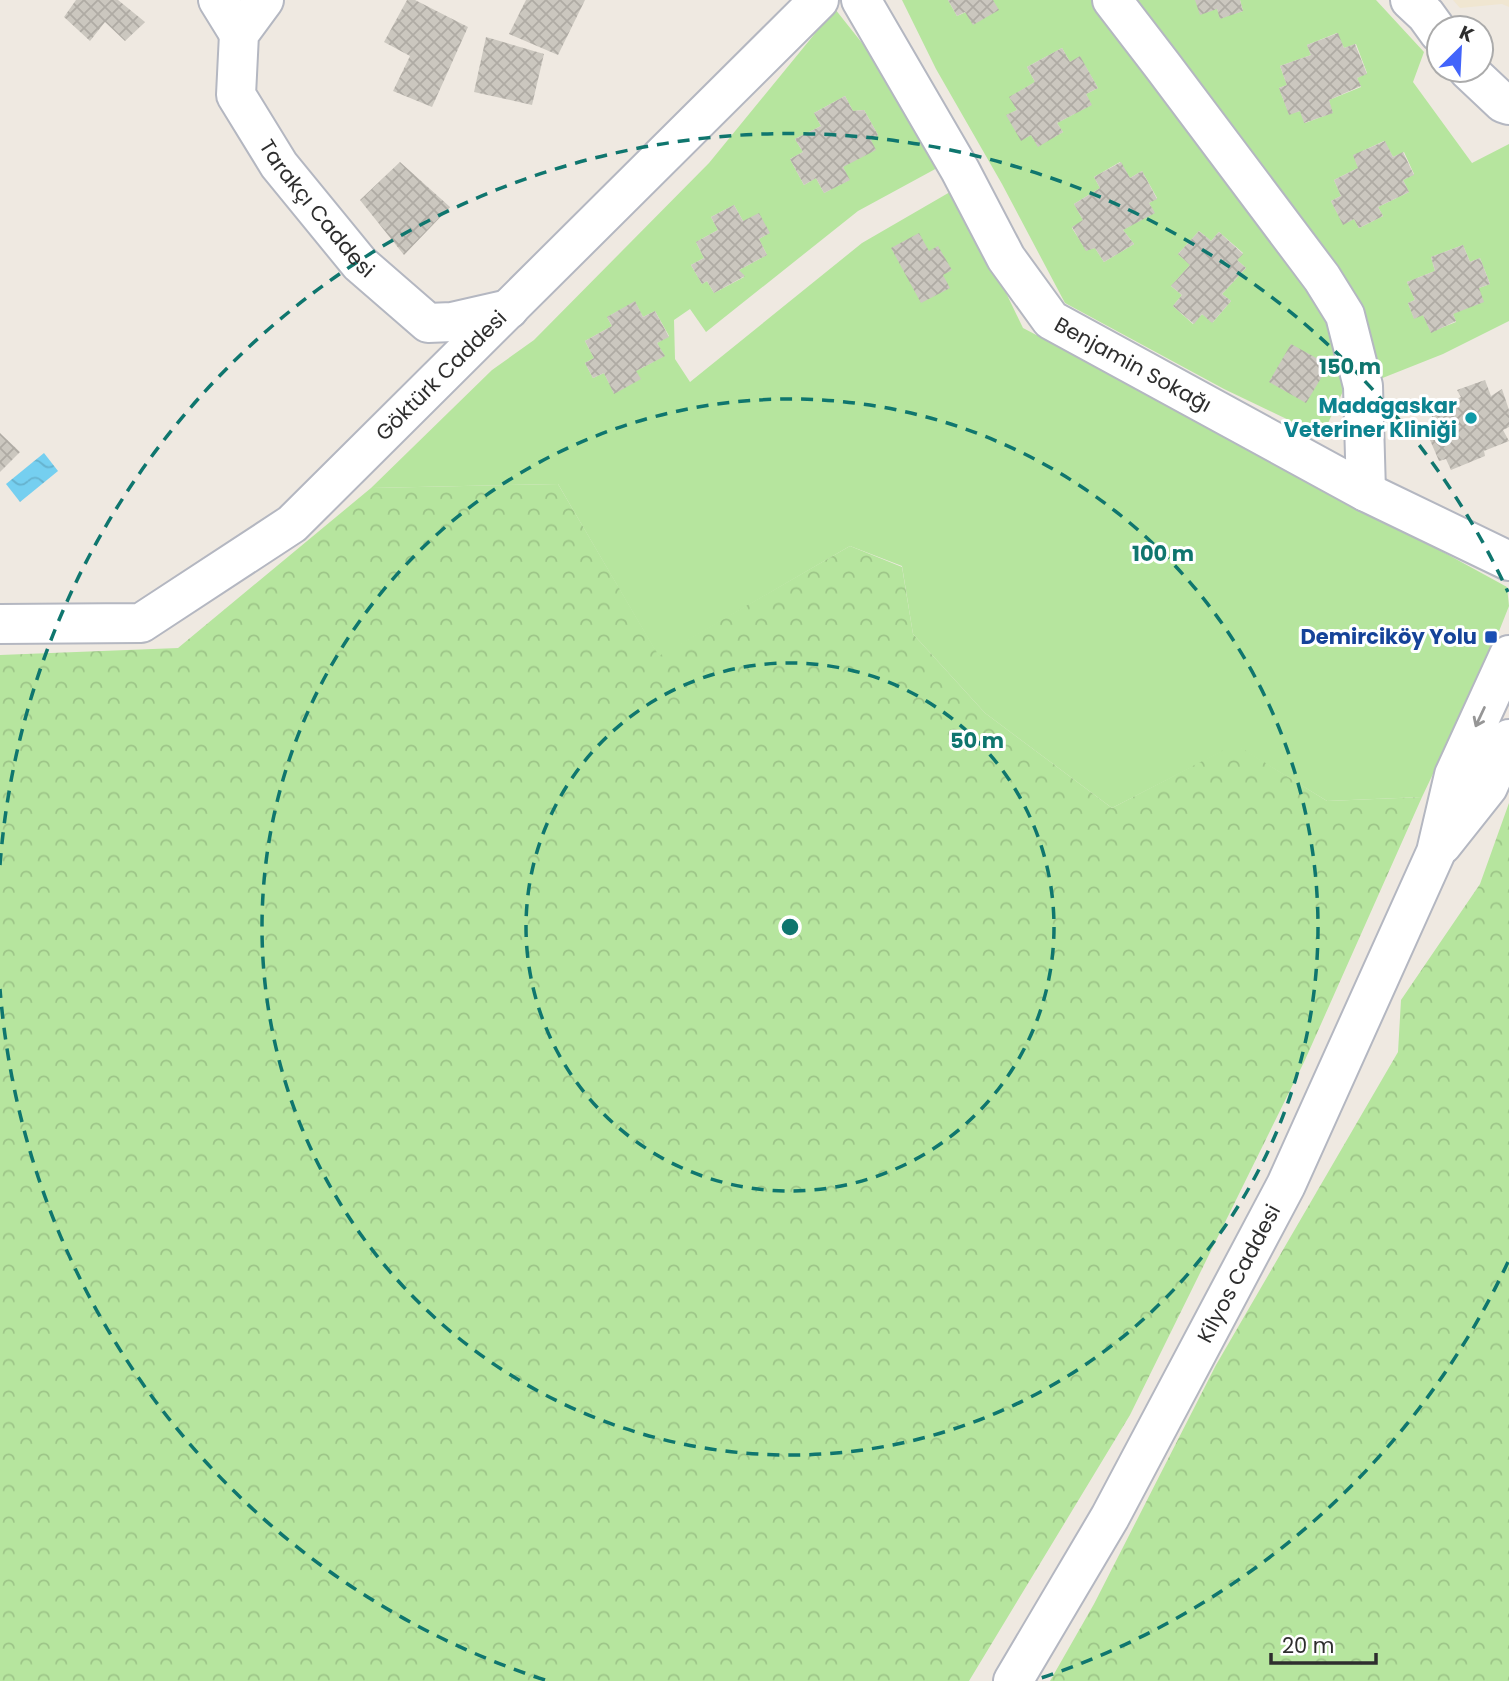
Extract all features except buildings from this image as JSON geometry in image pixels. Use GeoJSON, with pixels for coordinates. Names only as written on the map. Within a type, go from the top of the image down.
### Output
{"type":"FeatureCollection","features":[{"type":"Feature","properties":{"kind":"street"},"geometry":{"type":"LineString","coordinates":[[218,0],[239,34],[264,0]]}},
{"type":"Feature","properties":{"kind":"street","name":"Göktürk Caddesi"},"geometry":{"type":"LineString","coordinates":[[0,624],[141,623],[292,524],[819,0]]}},
{"type":"Feature","properties":{"kind":"street","name":"Benjamin Sokağı"},"geometry":{"type":"LineString","coordinates":[[861,0],[960,170],[1006,258],[1051,320],[1366,492],[1509,561]]}},
{"type":"Feature","properties":{"kind":"street"},"geometry":{"type":"LineString","coordinates":[[1112,0],[1322,278],[1345,315],[1363,386],[1366,492]]}},
{"type":"Feature","properties":{"kind":"street"},"geometry":{"type":"LineString","coordinates":[[1410,0],[1425,14]]}},
{"type":"Feature","properties":{"kind":"street","name":"Tarakçı Caddesi"},"geometry":{"type":"LineString","coordinates":[[239,34],[236,95],[279,165],[360,264],[428,323],[452,322],[509,309]]}},
{"type":"Feature","properties":{"kind":"street"},"geometry":{"type":"LineString","coordinates":[[1483,84],[1503,103],[1509,105]]}},
{"type":"Feature","properties":{"kind":"street","name":"Kilyos Caddesi"},"geometry":{"type":"LineString","coordinates":[[1013,1681],[1110,1517],[1286,1185],[1436,852],[1454,775],[1509,655]]}},
{"type":"Feature","properties":{"kind":"street","name":"Kilyos Caddesi"},"geometry":{"type":"LineString","coordinates":[[1436,852],[1488,787],[1509,739]]}},
{"type":"Feature","properties":{"kind":"shaded area"},"geometry":{"type":"Polygon","coordinates":[[[1453,0],[1509,0],[1509,7],[1502,4],[1460,8],[1453,0]]]}},
{"type":"Feature","properties":{"kind":"green space"},"geometry":{"type":"Polygon","coordinates":[[[902,0],[948,0],[957,16],[993,0],[1095,0],[1296,274],[1342,346],[1344,389],[1322,436],[1224,389],[1065,303],[1002,184],[936,69],[902,0]],[[1062,48],[1027,67],[1035,82],[1010,97],[1017,110],[1007,115],[1021,140],[1031,135],[1038,146],[1063,132],[1057,123],[1091,105],[1086,94],[1098,88],[1080,57],[1070,62],[1062,48]],[[1120,162],[1094,177],[1100,188],[1074,204],[1083,220],[1072,228],[1086,250],[1095,248],[1104,262],[1134,244],[1123,230],[1154,212],[1149,203],[1157,198],[1142,171],[1130,178],[1120,162]],[[1199,231],[1178,254],[1190,265],[1171,286],[1182,295],[1173,306],[1193,324],[1202,314],[1213,322],[1231,301],[1222,294],[1246,268],[1237,260],[1243,253],[1219,232],[1211,241],[1199,231]]]}},
{"type":"Feature","properties":{"kind":"green space"},"geometry":{"type":"Polygon","coordinates":[[[1133,0],[1195,0],[1217,9],[1221,18],[1243,11],[1240,0],[1376,0],[1424,52],[1413,82],[1472,163],[1509,144],[1509,321],[1443,354],[1380,379],[1133,0]],[[1337,33],[1307,45],[1311,55],[1280,66],[1287,85],[1279,88],[1289,114],[1300,111],[1305,123],[1332,113],[1329,100],[1361,87],[1357,78],[1367,73],[1356,44],[1344,48],[1337,33]],[[1384,141],[1354,155],[1358,168],[1334,180],[1341,196],[1331,201],[1343,224],[1354,219],[1359,228],[1383,216],[1378,207],[1409,192],[1403,180],[1414,174],[1404,152],[1393,157],[1384,141]],[[1463,245],[1431,257],[1435,271],[1407,282],[1415,300],[1408,303],[1414,318],[1423,315],[1431,332],[1456,322],[1453,314],[1479,288],[1490,284],[1480,258],[1470,262],[1463,245]]]}},
{"type":"Feature","properties":{"kind":"green space"},"geometry":{"type":"Polygon","coordinates":[[[835,9],[870,53],[939,167],[858,211],[706,332],[690,309],[674,320],[675,359],[690,382],[862,243],[950,192],[996,272],[1023,328],[1264,454],[1507,587],[1509,606],[1490,654],[1422,797],[1327,801],[1235,745],[1112,808],[985,713],[913,634],[902,566],[850,546],[659,657],[558,484],[371,488],[492,370],[534,340],[709,163],[835,9]],[[845,96],[814,113],[821,126],[795,139],[803,152],[790,159],[804,185],[816,178],[824,193],[849,180],[843,167],[878,135],[864,110],[853,111],[845,96]],[[734,205],[711,217],[718,230],[696,242],[704,258],[691,265],[702,284],[707,281],[714,293],[744,277],[739,270],[767,255],[759,239],[769,233],[743,221],[734,205]],[[635,302],[607,317],[612,326],[585,341],[594,358],[585,363],[593,378],[604,373],[614,393],[636,371],[664,356],[657,343],[669,336],[655,311],[643,317],[635,302]]]}},
{"type":"Feature","properties":{"kind":"green space"},"geometry":{"type":"Polygon","coordinates":[[[558,484],[659,656],[850,546],[902,567],[913,634],[985,713],[1112,808],[1235,744],[1327,801],[1422,797],[1305,1060],[1130,1415],[969,1681],[0,1681],[0,655],[178,648],[371,488],[558,484]]]}},
{"type":"Feature","properties":{"kind":"green space"},"geometry":{"type":"Polygon","coordinates":[[[1509,803],[1509,1681],[1050,1681],[1094,1604],[1216,1365],[1398,1052],[1401,1000],[1480,884],[1509,803]]]}},
{"type":"Feature","properties":{"kind":"water"},"geometry":{"type":"Polygon","coordinates":[[[44,453],[58,471],[20,502],[6,484],[44,453]]]}},
{"type":"Feature","properties":{"kind":"place","name":"Madagaskar Veteriner Kliniği"},"geometry":{"type":"Point","coordinates":[1471,418]}},
{"type":"Feature","properties":{"kind":"place","name":"Demirciköy Yolu"},"geometry":{"type":"Point","coordinates":[1491,637]}}]}
